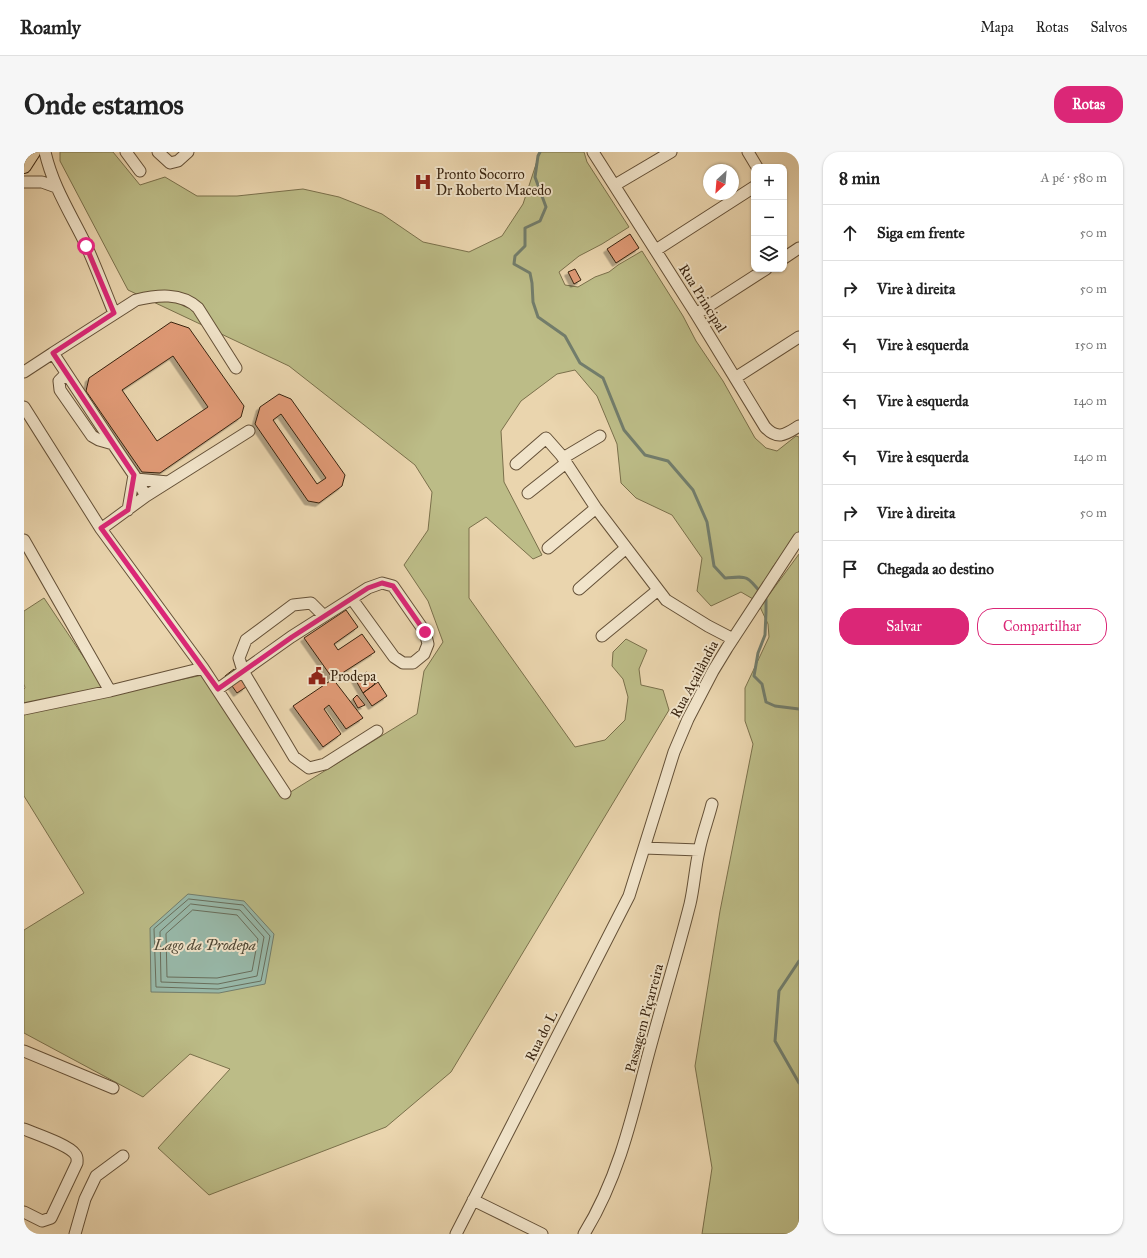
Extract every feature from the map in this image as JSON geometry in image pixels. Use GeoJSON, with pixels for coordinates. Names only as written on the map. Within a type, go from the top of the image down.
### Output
{"type":"FeatureCollection","features":[{"type":"Feature","properties":{"kind":"main road"},"geometry":{"type":"LineString","coordinates":[[24,166],[33,152]]}},
{"type":"Feature","properties":{"kind":"street"},"geometry":{"type":"LineString","coordinates":[[46,152],[50,171],[56,187],[86,246],[114,313]]}},
{"type":"Feature","properties":{"kind":"street"},"geometry":{"type":"LineString","coordinates":[[126,152],[140,171]]}},
{"type":"Feature","properties":{"kind":"street"},"geometry":{"type":"LineString","coordinates":[[158,152],[170,163],[178,160],[188,152]]}},
{"type":"Feature","properties":{"kind":"street","name":"Rua Principal"},"geometry":{"type":"LineString","coordinates":[[593,152],[656,250],[765,427],[776,435],[785,434],[799,426]]}},
{"type":"Feature","properties":{"kind":"street"},"geometry":{"type":"LineString","coordinates":[[615,186],[671,152]]}},
{"type":"Feature","properties":{"kind":"street"},"geometry":{"type":"LineString","coordinates":[[748,152],[755,164]]}},
{"type":"Feature","properties":{"kind":"street"},"geometry":{"type":"LineString","coordinates":[[24,182],[42,182],[56,187]]}},
{"type":"Feature","properties":{"kind":"street"},"geometry":{"type":"LineString","coordinates":[[656,250],[751,189]]}},
{"type":"Feature","properties":{"kind":"street"},"geometry":{"type":"LineString","coordinates":[[787,256],[799,248]]}},
{"type":"Feature","properties":{"kind":"street"},"geometry":{"type":"LineString","coordinates":[[696,314],[761,272]]}},
{"type":"Feature","properties":{"kind":"street"},"geometry":{"type":"LineString","coordinates":[[24,372],[114,313],[136,300],[152,296],[167,296],[191,302],[198,308],[236,368]]}},
{"type":"Feature","properties":{"kind":"street"},"geometry":{"type":"LineString","coordinates":[[735,378],[799,338]]}},
{"type":"Feature","properties":{"kind":"street"},"geometry":{"type":"LineString","coordinates":[[53,353],[146,496]]}},
{"type":"Feature","properties":{"kind":"street"},"geometry":{"type":"LineString","coordinates":[[24,407],[101,528],[218,689],[284,793]]}},
{"type":"Feature","properties":{"kind":"street"},"geometry":{"type":"LineString","coordinates":[[101,528],[146,496],[248,431]]}},
{"type":"Feature","properties":{"kind":"street"},"geometry":{"type":"LineString","coordinates":[[528,493],[565,461],[600,436]]}},
{"type":"Feature","properties":{"kind":"street"},"geometry":{"type":"LineString","coordinates":[[516,464],[546,438],[565,461],[596,508],[666,600],[708,626],[733,639]]}},
{"type":"Feature","properties":{"kind":"street"},"geometry":{"type":"LineString","coordinates":[[135,477],[168,482]]}},
{"type":"Feature","properties":{"kind":"street"},"geometry":{"type":"LineString","coordinates":[[128,510],[135,477]]}},
{"type":"Feature","properties":{"kind":"street"},"geometry":{"type":"LineString","coordinates":[[548,548],[596,508]]}},
{"type":"Feature","properties":{"kind":"street","name":"Rua Açailândia"},"geometry":{"type":"LineString","coordinates":[[644,848],[674,752],[688,719],[713,671],[799,538]]}},
{"type":"Feature","properties":{"kind":"street"},"geometry":{"type":"LineString","coordinates":[[24,540],[110,691]]}},
{"type":"Feature","properties":{"kind":"street"},"geometry":{"type":"LineString","coordinates":[[579,589],[626,548]]}},
{"type":"Feature","properties":{"kind":"street"},"geometry":{"type":"LineString","coordinates":[[218,689],[324,616],[368,588],[382,583],[393,586],[425,632],[428,644],[424,654],[413,663],[403,663],[394,657],[352,599]]}},
{"type":"Feature","properties":{"kind":"street"},"geometry":{"type":"LineString","coordinates":[[602,636],[658,590]]}},
{"type":"Feature","properties":{"kind":"street"},"geometry":{"type":"LineString","coordinates":[[324,616],[311,603],[293,605],[246,640],[239,658],[243,671],[294,757],[309,768],[325,764],[377,731]]}},
{"type":"Feature","properties":{"kind":"street"},"geometry":{"type":"LineString","coordinates":[[24,709],[110,691],[203,668]]}},
{"type":"Feature","properties":{"kind":"street","name":"Passagem Piçarreira"},"geometry":{"type":"LineString","coordinates":[[584,1234],[597,1214],[606,1194],[632,1122],[692,897],[699,850],[712,804]]}},
{"type":"Feature","properties":{"kind":"street"},"geometry":{"type":"LineString","coordinates":[[644,848],[699,850]]}},
{"type":"Feature","properties":{"kind":"street","name":"Rua do L"},"geometry":{"type":"LineString","coordinates":[[456,1234],[630,896],[644,848]]}},
{"type":"Feature","properties":{"kind":"street"},"geometry":{"type":"LineString","coordinates":[[24,1051],[113,1088]]}},
{"type":"Feature","properties":{"kind":"street"},"geometry":{"type":"LineString","coordinates":[[24,1129],[70,1148],[76,1154],[77,1163],[51,1218],[42,1221],[24,1212]]}},
{"type":"Feature","properties":{"kind":"street"},"geometry":{"type":"LineString","coordinates":[[75,1234],[85,1199],[96,1176],[123,1156]]}},
{"type":"Feature","properties":{"kind":"street"},"geometry":{"type":"LineString","coordinates":[[473,1200],[542,1234]]}},
{"type":"Feature","properties":{"kind":"green space"},"geometry":{"type":"Polygon","coordinates":[[[60,152],[113,152],[140,185],[165,177],[197,196],[237,196],[303,189],[339,197],[382,214],[423,242],[469,252],[502,236],[523,204],[540,152],[584,152],[587,162],[629,227],[579,256],[559,272],[565,285],[578,287],[595,277],[609,272],[642,251],[683,316],[696,341],[723,381],[755,438],[766,448],[777,451],[796,436],[799,437],[799,531],[772,568],[760,592],[753,599],[741,592],[711,606],[697,591],[702,558],[672,515],[636,498],[621,483],[617,444],[597,396],[575,370],[557,374],[521,401],[501,431],[504,482],[542,555],[533,559],[486,517],[469,528],[469,598],[575,747],[605,740],[625,720],[628,697],[623,679],[612,666],[613,652],[626,639],[647,650],[639,669],[641,685],[663,690],[669,710],[451,1072],[386,1127],[209,1195],[158,1148],[230,1069],[190,1054],[143,1097],[24,1033],[24,930],[84,893],[24,796],[24,611],[44,598],[109,695],[207,674],[284,796],[417,714],[424,671],[443,642],[428,601],[404,565],[428,530],[432,492],[415,465],[289,366],[128,290],[60,161],[60,152]]]}},
{"type":"Feature","properties":{"kind":"green space"},"geometry":{"type":"Polygon","coordinates":[[[799,554],[799,1234],[702,1234],[712,1168],[695,1066],[720,911],[753,744],[745,721],[745,688],[769,637],[768,624],[760,607],[799,554]]]}},
{"type":"Feature","properties":{"kind":"water","name":"Lago da Prodepa"},"geometry":{"type":"Polygon","coordinates":[[[188,894],[244,901],[274,934],[265,984],[219,993],[151,992],[150,928],[188,894]]]}},
{"type":"Feature","properties":{"kind":"building"},"geometry":{"type":"Polygon","coordinates":[[[630,234],[639,248],[616,263],[607,249],[630,234]]]}},
{"type":"Feature","properties":{"kind":"building"},"geometry":{"type":"Polygon","coordinates":[[[575,269],[581,280],[574,284],[568,272],[575,269]]]}},
{"type":"Feature","properties":{"kind":"building"},"geometry":{"type":"Polygon","coordinates":[[[171,322],[189,328],[244,406],[241,417],[160,473],[142,472],[86,391],[89,378],[171,322]],[[173,356],[122,390],[157,441],[208,407],[173,356]]]}},
{"type":"Feature","properties":{"kind":"building"},"geometry":{"type":"Polygon","coordinates":[[[279,394],[291,399],[345,475],[342,486],[319,503],[308,501],[255,424],[260,407],[279,394]],[[281,414],[273,420],[317,484],[326,478],[281,414]]]}},
{"type":"Feature","properties":{"kind":"building"},"geometry":{"type":"Polygon","coordinates":[[[346,610],[358,627],[334,644],[338,650],[362,634],[375,652],[333,679],[304,638],[346,610]]]}},
{"type":"Feature","properties":{"kind":"building"},"geometry":{"type":"Polygon","coordinates":[[[234,669],[246,687],[237,693],[225,676],[234,669]]]}},
{"type":"Feature","properties":{"kind":"building"},"geometry":{"type":"Polygon","coordinates":[[[367,672],[375,684],[363,693],[355,679],[367,672]]]}},
{"type":"Feature","properties":{"kind":"building"},"geometry":{"type":"Polygon","coordinates":[[[333,679],[363,718],[346,729],[329,705],[324,709],[341,734],[323,747],[293,706],[333,679]]]}},
{"type":"Feature","properties":{"kind":"building"},"geometry":{"type":"Polygon","coordinates":[[[378,682],[387,696],[372,706],[363,693],[378,682]]]}},
{"type":"Feature","properties":{"kind":"building"},"geometry":{"type":"Polygon","coordinates":[[[357,695],[365,705],[358,708],[353,699],[357,695]]]}},
{"type":"Feature","properties":{"kind":"waterway"},"geometry":{"type":"LineString","coordinates":[[540,152],[535,177],[546,207],[540,221],[525,228],[525,246],[515,256],[514,264],[530,273],[533,302],[538,317],[565,336],[580,363],[603,378],[624,430],[645,455],[668,461],[693,490],[707,522],[714,566],[725,578],[746,578],[753,583],[761,593]]}},
{"type":"Feature","properties":{"kind":"waterway"},"geometry":{"type":"LineString","coordinates":[[764,597],[766,599],[765,635],[758,653],[754,676],[762,684],[766,702],[775,706],[799,709]]}},
{"type":"Feature","properties":{"kind":"waterway"},"geometry":{"type":"LineString","coordinates":[[799,961],[779,991],[775,1041],[799,1083]]}},
{"type":"Feature","properties":{"kind":"place","name":"Pronto Socorro Dr Roberto Macedo"},"geometry":{"type":"Point","coordinates":[423,182]}},
{"type":"Feature","properties":{"kind":"place","name":"Prodepa"},"geometry":{"type":"Point","coordinates":[317,676]}},
{"type":"Feature","properties":{"kind":"route"},"geometry":{"type":"LineString","coordinates":[[86,246],[114,313],[53,353],[134,475],[128,510],[101,528],[218,689],[292,637],[368,588],[382,583],[393,586],[425,632]]}}]}
